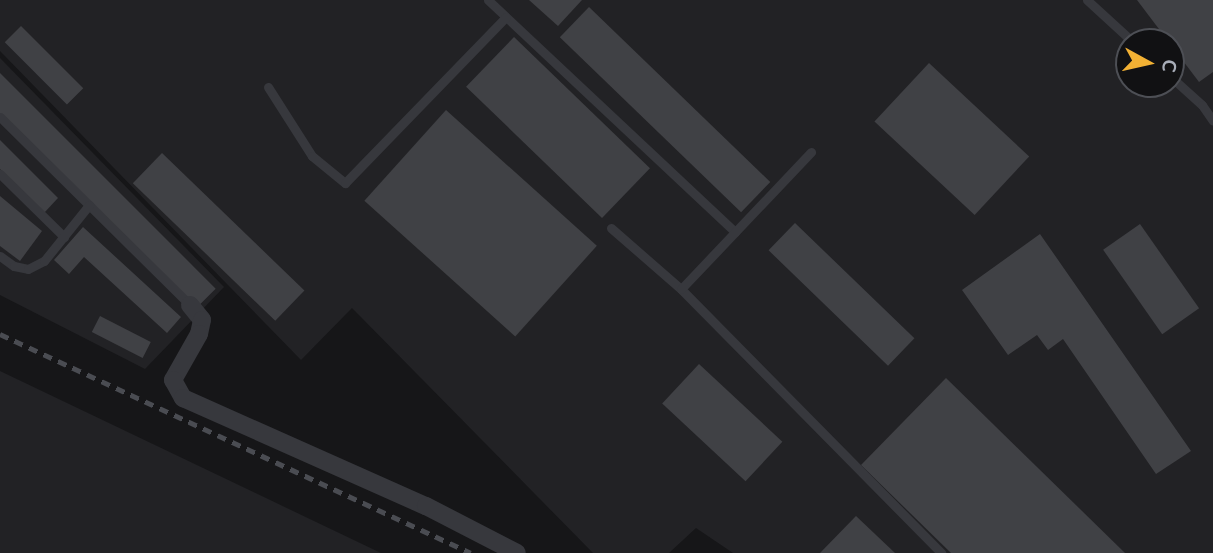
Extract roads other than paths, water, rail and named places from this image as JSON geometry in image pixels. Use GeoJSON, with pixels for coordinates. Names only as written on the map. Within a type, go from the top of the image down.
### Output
{"type":"FeatureCollection","features":[{"type":"Feature","properties":{"kind":"street"},"geometry":{"type":"LineString","coordinates":[[190,305],[202,320],[199,334],[173,380],[183,398],[426,506],[517,553]]}},
{"type":"Feature","properties":{"kind":"lane"},"geometry":{"type":"LineString","coordinates":[[488,0],[735,232]]}},
{"type":"Feature","properties":{"kind":"lane"},"geometry":{"type":"LineString","coordinates":[[1087,0],[1118,28]]}},
{"type":"Feature","properties":{"kind":"lane"},"geometry":{"type":"LineString","coordinates":[[268,87],[312,156],[345,183],[506,17]]}},
{"type":"Feature","properties":{"kind":"lane"},"geometry":{"type":"LineString","coordinates":[[1185,90],[1211,115]]}},
{"type":"Feature","properties":{"kind":"lane"},"geometry":{"type":"LineString","coordinates":[[0,117],[190,305]]}},
{"type":"Feature","properties":{"kind":"lane"},"geometry":{"type":"LineString","coordinates":[[681,289],[811,152]]}},
{"type":"Feature","properties":{"kind":"lane"},"geometry":{"type":"LineString","coordinates":[[0,174],[64,237]]}},
{"type":"Feature","properties":{"kind":"lane"},"geometry":{"type":"LineString","coordinates":[[0,256],[15,266],[28,269],[44,261],[89,205]]}},
{"type":"Feature","properties":{"kind":"lane"},"geometry":{"type":"LineString","coordinates":[[611,228],[681,289],[941,553]]}},
{"type":"Feature","properties":{"kind":"railway"},"geometry":{"type":"LineString","coordinates":[[0,334],[471,553]]}}]}
